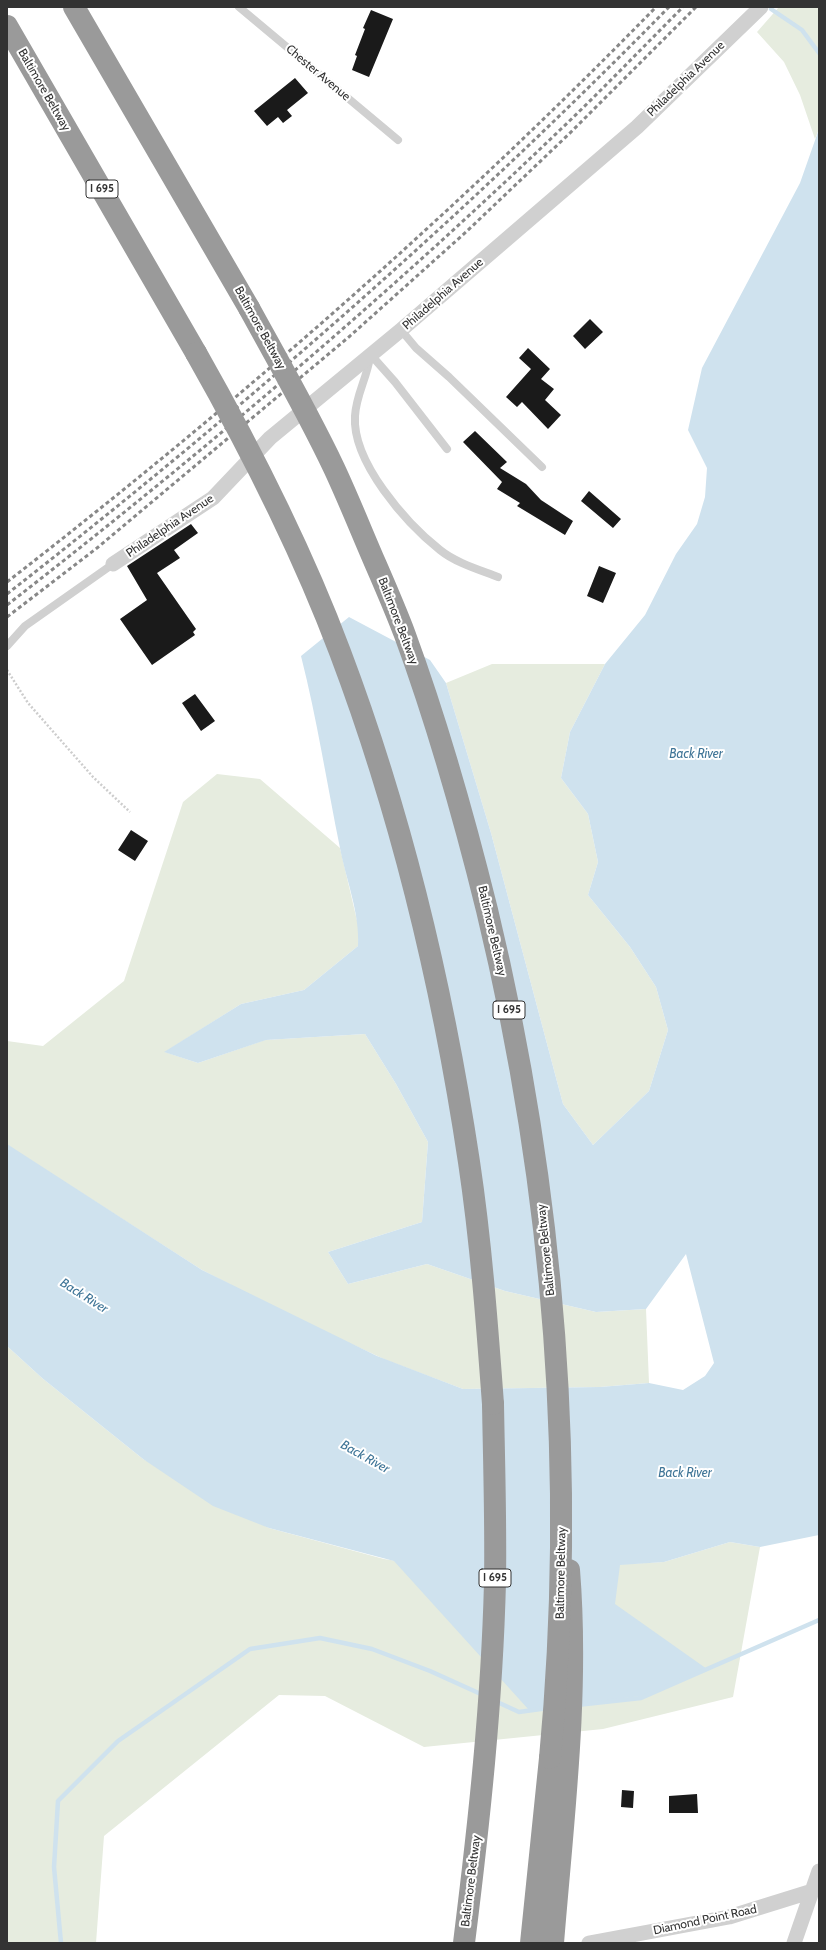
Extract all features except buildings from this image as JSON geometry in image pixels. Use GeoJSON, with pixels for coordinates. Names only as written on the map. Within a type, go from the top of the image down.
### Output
{"type":"FeatureCollection","features":[{"type":"Feature","properties":{"kind":"highway","name":"Baltimore Beltway"},"geometry":{"type":"LineString","coordinates":[[74,7],[249,308],[333,466],[404,633],[439,734],[472,846],[498,954],[519,1055],[535,1155],[554,1321],[562,1491],[561,1584],[557,1681],[559,1759],[531,1943]]}},
{"type":"Feature","properties":{"kind":"highway","name":"Baltimore Beltway"},"geometry":{"type":"LineString","coordinates":[[7,26],[196,353],[238,427],[271,491],[340,652],[375,754],[397,830],[432,966],[469,1161],[487,1326],[494,1456],[495,1582],[485,1751],[464,1943]]}},
{"type":"Feature","properties":{"kind":"highway"},"geometry":{"type":"LineString","coordinates":[[553,1943],[559,1759]]}},
{"type":"Feature","properties":{"kind":"highway"},"geometry":{"type":"LineString","coordinates":[[459,1943],[470,1895]]}},
{"type":"Feature","properties":{"kind":"street","name":"Philadelphia Avenue"},"geometry":{"type":"LineString","coordinates":[[113,564],[213,498],[270,438],[402,330],[637,127],[761,7]]}},
{"type":"Feature","properties":{"kind":"street"},"geometry":{"type":"LineString","coordinates":[[794,1943],[816,1890],[819,1871]]}},
{"type":"Feature","properties":{"kind":"street","name":"Diamond Point Road"},"geometry":{"type":"LineString","coordinates":[[590,1943],[730,1917],[816,1890]]}},
{"type":"Feature","properties":{"kind":"lane","name":"Chester Avenue"},"geometry":{"type":"LineString","coordinates":[[239,7],[398,140]]}},
{"type":"Feature","properties":{"kind":"lane"},"geometry":{"type":"LineString","coordinates":[[402,330],[416,348],[449,377],[542,466]]}},
{"type":"Feature","properties":{"kind":"lane"},"geometry":{"type":"LineString","coordinates":[[370,355],[395,382],[447,449]]}},
{"type":"Feature","properties":{"kind":"lane"},"geometry":{"type":"LineString","coordinates":[[370,355],[368,371],[357,397],[355,417],[359,442],[372,473],[394,505],[441,551],[498,577]]}},
{"type":"Feature","properties":{"kind":"lane"},"geometry":{"type":"LineString","coordinates":[[7,646],[25,626],[113,564]]}},
{"type":"Feature","properties":{"kind":"path"},"geometry":{"type":"LineString","coordinates":[[7,670],[28,703],[93,777],[130,812]]}},
{"type":"Feature","properties":{"kind":"shaded area"},"geometry":{"type":"Polygon","coordinates":[[[779,7],[819,7],[819,129],[815,139],[800,95],[784,62],[757,32],[779,7]]]}},
{"type":"Feature","properties":{"kind":"shaded area"},"geometry":{"type":"Polygon","coordinates":[[[492,664],[605,664],[570,732],[561,778],[588,814],[598,862],[588,895],[630,947],[656,987],[668,1030],[649,1091],[593,1145],[563,1104],[491,833],[446,683],[492,664]]]}},
{"type":"Feature","properties":{"kind":"shaded area"},"geometry":{"type":"Polygon","coordinates":[[[217,774],[260,779],[340,848],[359,929],[358,946],[304,990],[241,1004],[165,1052],[198,1063],[265,1040],[365,1034],[396,1084],[428,1142],[422,1222],[328,1252],[348,1284],[427,1264],[505,1291],[596,1312],[646,1309],[649,1383],[600,1387],[463,1389],[386,1360],[304,1322],[202,1270],[7,1145],[7,1041],[43,1046],[124,981],[183,802],[217,774]]]}},
{"type":"Feature","properties":{"kind":"shaded area"},"geometry":{"type":"Polygon","coordinates":[[[7,1346],[42,1378],[143,1459],[269,1528],[384,1559],[470,1572],[664,1562],[730,1542],[760,1547],[733,1697],[603,1729],[424,1747],[325,1696],[279,1695],[104,1836],[96,1943],[7,1943],[7,1346]]]}},
{"type":"Feature","properties":{"kind":"water","name":"Back River"},"geometry":{"type":"Polygon","coordinates":[[[819,129],[819,1535],[760,1547],[730,1542],[664,1562],[620,1565],[615,1604],[707,1669],[649,1695],[529,1710],[394,1561],[269,1528],[213,1506],[143,1459],[42,1378],[7,1346],[7,1144],[202,1270],[377,1356],[463,1389],[600,1387],[649,1383],[683,1390],[705,1376],[714,1363],[686,1254],[646,1309],[596,1312],[505,1291],[427,1264],[348,1284],[328,1252],[422,1222],[428,1142],[396,1084],[365,1034],[266,1040],[198,1063],[164,1052],[241,1004],[304,990],[358,946],[355,909],[340,848],[317,728],[301,656],[349,617],[430,660],[446,683],[491,833],[563,1104],[593,1145],[649,1091],[668,1030],[656,987],[630,947],[588,895],[598,862],[588,814],[561,778],[570,732],[605,664],[645,615],[676,554],[697,524],[705,497],[707,468],[688,430],[702,368],[800,183],[819,129]]]}},
{"type":"Feature","properties":{"kind":"waterway"},"geometry":{"type":"LineString","coordinates":[[771,9],[802,30],[819,53]]}},
{"type":"Feature","properties":{"kind":"waterway"},"geometry":{"type":"LineString","coordinates":[[577,1705],[641,1698],[819,1620]]}},
{"type":"Feature","properties":{"kind":"waterway"},"geometry":{"type":"LineString","coordinates":[[61,1943],[54,1867],[58,1801],[118,1741],[250,1649],[320,1638],[372,1649],[430,1671],[483,1695]]}},
{"type":"Feature","properties":{"kind":"waterway"},"geometry":{"type":"LineString","coordinates":[[495,1701],[519,1712],[548,1708]]}},
{"type":"Feature","properties":{"kind":"railway"},"geometry":{"type":"LineString","coordinates":[[7,582],[176,447],[341,306],[501,159],[656,7]]}},
{"type":"Feature","properties":{"kind":"railway"},"geometry":{"type":"LineString","coordinates":[[7,594],[180,455],[348,311],[511,162],[669,7]]}},
{"type":"Feature","properties":{"kind":"railway"},"geometry":{"type":"LineString","coordinates":[[7,605],[150,492],[359,315],[495,192],[607,84],[683,7]]}},
{"type":"Feature","properties":{"kind":"railway"},"geometry":{"type":"LineString","coordinates":[[7,617],[97,548],[350,336],[466,232],[569,134],[696,7]]}}]}
